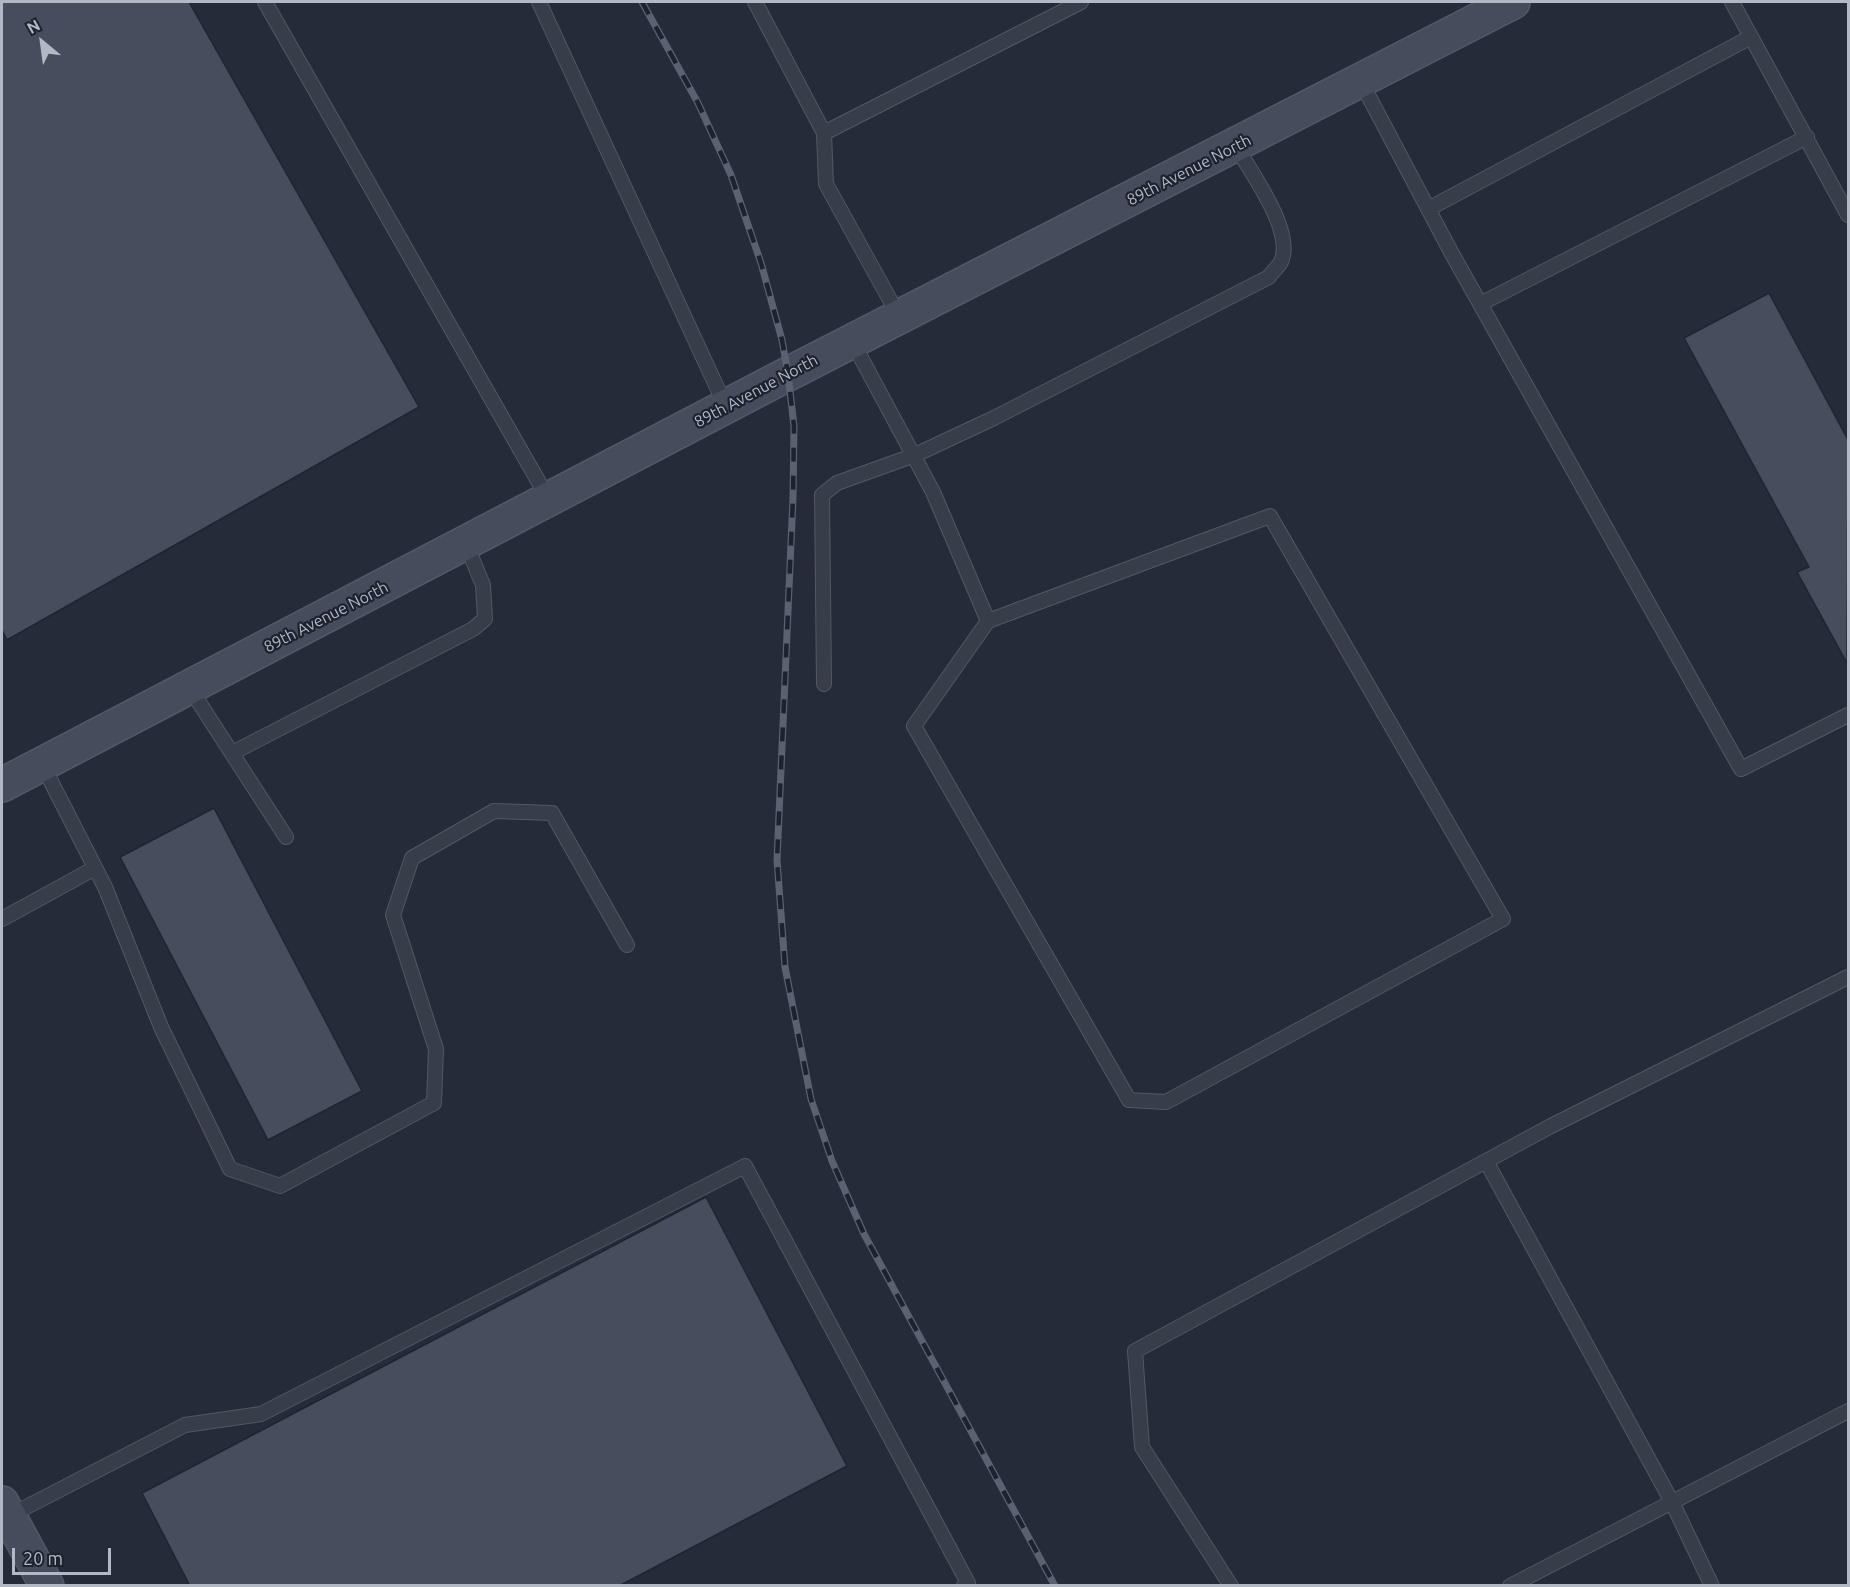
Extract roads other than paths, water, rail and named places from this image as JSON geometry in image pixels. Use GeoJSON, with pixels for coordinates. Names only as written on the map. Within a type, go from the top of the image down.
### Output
{"type":"FeatureCollection","features":[{"type":"Feature","properties":{"kind":"street","name":"89th Avenue North"},"geometry":{"type":"LineString","coordinates":[[2,785],[852,341],[1513,2]]}},
{"type":"Feature","properties":{"kind":"street"},"geometry":{"type":"LineString","coordinates":[[5,1509],[47,1586]]}},
{"type":"Feature","properties":{"kind":"lane"},"geometry":{"type":"LineString","coordinates":[[266,2],[549,500]]}},
{"type":"Feature","properties":{"kind":"lane"},"geometry":{"type":"LineString","coordinates":[[539,2],[726,407]]}},
{"type":"Feature","properties":{"kind":"lane"},"geometry":{"type":"LineString","coordinates":[[755,2],[824,134],[826,184],[900,318]]}},
{"type":"Feature","properties":{"kind":"lane"},"geometry":{"type":"LineString","coordinates":[[824,134],[1081,2]]}},
{"type":"Feature","properties":{"kind":"lane"},"geometry":{"type":"LineString","coordinates":[[1732,2],[1848,215]]}},
{"type":"Feature","properties":{"kind":"lane"},"geometry":{"type":"LineString","coordinates":[[1428,209],[1751,37]]}},
{"type":"Feature","properties":{"kind":"lane"},"geometry":{"type":"LineString","coordinates":[[1360,80],[1480,304],[1741,769],[1848,715]]}},
{"type":"Feature","properties":{"kind":"lane"},"geometry":{"type":"LineString","coordinates":[[1480,304],[1807,137]]}},
{"type":"Feature","properties":{"kind":"lane"},"geometry":{"type":"LineString","coordinates":[[824,684],[822,495],[837,483],[915,455],[994,418],[1269,277],[1281,262],[1284,244],[1278,220],[1236,146]]}},
{"type":"Feature","properties":{"kind":"lane"},"geometry":{"type":"LineString","coordinates":[[852,341],[933,492],[988,621]]}},
{"type":"Feature","properties":{"kind":"lane"},"geometry":{"type":"LineString","coordinates":[[1270,516],[1503,919],[1166,1102],[1129,1100],[914,726],[988,621],[1270,516]]}},
{"type":"Feature","properties":{"kind":"lane"},"geometry":{"type":"LineString","coordinates":[[234,753],[473,629],[485,619],[483,585],[466,544]]}},
{"type":"Feature","properties":{"kind":"lane"},"geometry":{"type":"LineString","coordinates":[[189,687],[234,753],[286,837]]}},
{"type":"Feature","properties":{"kind":"lane"},"geometry":{"type":"LineString","coordinates":[[42,764],[116,910],[161,1027],[230,1170],[280,1186],[434,1103],[436,1049],[393,915],[412,858],[495,811],[552,813],[627,945]]}},
{"type":"Feature","properties":{"kind":"lane"},"geometry":{"type":"LineString","coordinates":[[2,919],[95,868]]}},
{"type":"Feature","properties":{"kind":"lane"},"geometry":{"type":"LineString","coordinates":[[1231,1586],[1142,1447],[1134,1351],[1551,1126],[1848,977]]}},
{"type":"Feature","properties":{"kind":"lane"},"geometry":{"type":"LineString","coordinates":[[1486,1161],[1672,1502],[1712,1586]]}},
{"type":"Feature","properties":{"kind":"lane"},"geometry":{"type":"LineString","coordinates":[[5,1509],[185,1425],[261,1414],[745,1166],[969,1583],[964,1586]]}},
{"type":"Feature","properties":{"kind":"lane"},"geometry":{"type":"LineString","coordinates":[[1510,1586],[1848,1411]]}},
{"type":"Feature","properties":{"kind":"railway"},"geometry":{"type":"LineString","coordinates":[[642,2],[698,103],[731,175],[761,263],[782,340],[788,374],[794,426],[793,498],[777,860],[785,967],[811,1099],[832,1161],[864,1234],[1055,1586]]}}]}
